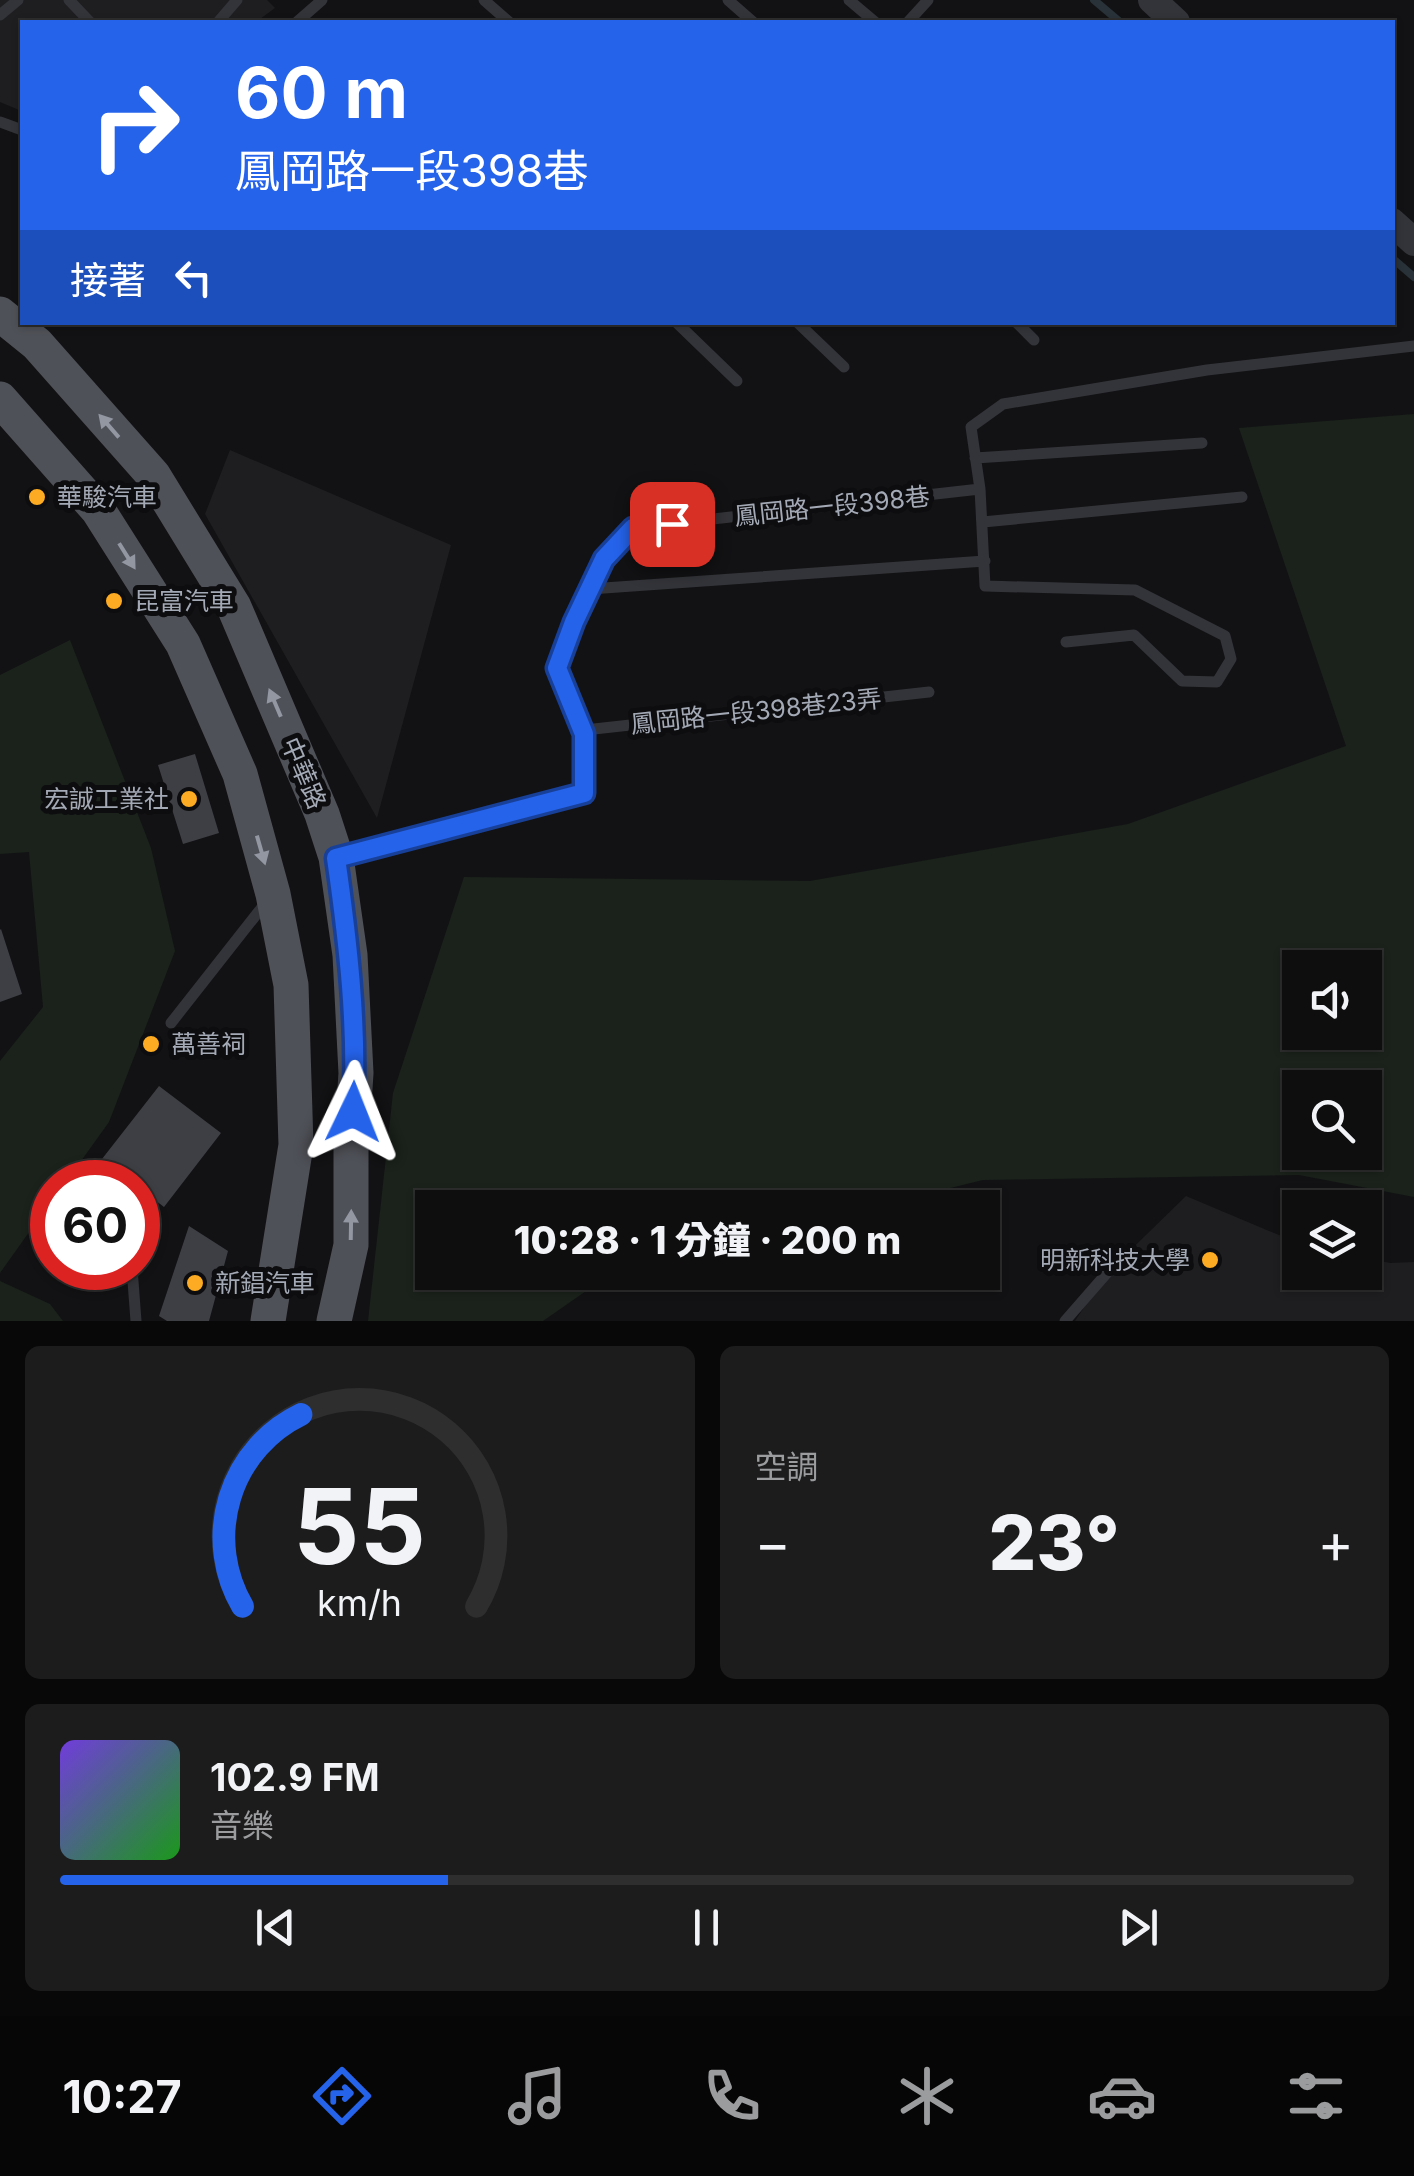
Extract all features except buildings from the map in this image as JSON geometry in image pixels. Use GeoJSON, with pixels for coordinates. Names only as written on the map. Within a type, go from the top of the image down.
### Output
{"type":"FeatureCollection","features":[{"type":"Feature","properties":{"kind":"main road","name":"中華路"},"geometry":{"type":"LineString","coordinates":[[0,314],[37,344],[152,476],[234,606],[322,814],[336,858],[350,955],[356,1073],[351,1244],[334,1321]]}},
{"type":"Feature","properties":{"kind":"main road"},"geometry":{"type":"LineString","coordinates":[[0,399],[98,510],[183,644],[240,774],[273,894],[291,985],[296,1145],[268,1321]]}},
{"type":"Feature","properties":{"kind":"street"},"geometry":{"type":"LineString","coordinates":[[1152,0],[1174,20]]}},
{"type":"Feature","properties":{"kind":"street"},"geometry":{"type":"LineString","coordinates":[[1395,225],[1414,242]]}},
{"type":"Feature","properties":{"kind":"lane"},"geometry":{"type":"LineString","coordinates":[[0,14],[18,0]]}},
{"type":"Feature","properties":{"kind":"lane"},"geometry":{"type":"LineString","coordinates":[[70,0],[88,20]]}},
{"type":"Feature","properties":{"kind":"lane"},"geometry":{"type":"LineString","coordinates":[[220,20],[237,0]]}},
{"type":"Feature","properties":{"kind":"lane"},"geometry":{"type":"LineString","coordinates":[[300,20],[322,0]]}},
{"type":"Feature","properties":{"kind":"lane"},"geometry":{"type":"LineString","coordinates":[[484,0],[507,20]]}},
{"type":"Feature","properties":{"kind":"lane"},"geometry":{"type":"LineString","coordinates":[[728,0],[751,20]]}},
{"type":"Feature","properties":{"kind":"lane"},"geometry":{"type":"LineString","coordinates":[[848,0],[873,20]]}},
{"type":"Feature","properties":{"kind":"lane"},"geometry":{"type":"LineString","coordinates":[[910,20],[928,0]]}},
{"type":"Feature","properties":{"kind":"lane"},"geometry":{"type":"LineString","coordinates":[[679,325],[737,380]]}},
{"type":"Feature","properties":{"kind":"lane"},"geometry":{"type":"LineString","coordinates":[[800,325],[844,367]]}},
{"type":"Feature","properties":{"kind":"lane"},"geometry":{"type":"LineString","coordinates":[[1019,325],[1034,340]]}},
{"type":"Feature","properties":{"kind":"lane"},"geometry":{"type":"LineString","coordinates":[[1066,642],[1134,634],[1182,681],[1217,682],[1231,660],[1224,636],[1136,590],[985,586],[983,522],[971,428],[1003,404],[1206,370],[1414,346]]}},
{"type":"Feature","properties":{"kind":"lane"},"geometry":{"type":"LineString","coordinates":[[976,458],[1202,444]]}},
{"type":"Feature","properties":{"kind":"lane","name":"鳳岡路一段398巷"},"geometry":{"type":"LineString","coordinates":[[336,858],[584,793],[584,734],[557,668],[604,559],[633,528],[980,489]]}},
{"type":"Feature","properties":{"kind":"lane"},"geometry":{"type":"LineString","coordinates":[[983,522],[1242,497]]}},
{"type":"Feature","properties":{"kind":"lane"},"geometry":{"type":"LineString","coordinates":[[590,589],[984,560]]}},
{"type":"Feature","properties":{"kind":"lane","name":"鳳岡路一段398巷23弄"},"geometry":{"type":"LineString","coordinates":[[584,734],[594,729],[929,692]]}},
{"type":"Feature","properties":{"kind":"lane"},"geometry":{"type":"LineString","coordinates":[[171,1023],[273,894]]}},
{"type":"Feature","properties":{"kind":"lane"},"geometry":{"type":"LineString","coordinates":[[1065,1321],[1108,1273]]}},
{"type":"Feature","properties":{"kind":"lane"},"geometry":{"type":"LineString","coordinates":[[134,1290],[136,1321]]}},
{"type":"Feature","properties":{"kind":"shaded area"},"geometry":{"type":"Polygon","coordinates":[[[0,0],[267,0],[275,8],[259,20],[20,20],[20,110],[0,102],[0,0]]]}},
{"type":"Feature","properties":{"kind":"shaded area"},"geometry":{"type":"Polygon","coordinates":[[[1414,414],[1414,1197],[1299,1175],[983,1180],[942,1190],[415,1190],[415,1290],[588,1290],[543,1321],[368,1321],[393,1093],[464,877],[810,881],[1128,824],[1346,746],[1239,428],[1414,414]]]}},
{"type":"Feature","properties":{"kind":"shaded area"},"geometry":{"type":"Polygon","coordinates":[[[230,450],[451,545],[377,818],[205,514],[230,450]]]}},
{"type":"Feature","properties":{"kind":"shaded area"},"geometry":{"type":"Polygon","coordinates":[[[70,640],[151,848],[175,951],[109,1122],[82,1160],[30,1160],[30,1231],[0,1273],[0,1061],[43,1007],[29,852],[0,854],[0,675],[70,640]]]}},
{"type":"Feature","properties":{"kind":"shaded area","name":"明新科技大學"},"geometry":{"type":"Polygon","coordinates":[[[1186,1196],[1282,1236],[1282,1290],[1382,1290],[1382,1261],[1414,1262],[1414,1321],[1075,1321],[1107,1273],[1186,1196]]]}},
{"type":"Feature","properties":{"kind":"shaded area"},"geometry":{"type":"Polygon","coordinates":[[[0,1281],[50,1304],[63,1321],[0,1321],[0,1281]]]}},
{"type":"Feature","properties":{"kind":"waterway"},"geometry":{"type":"LineString","coordinates":[[1094,0],[1118,20]]}},
{"type":"Feature","properties":{"kind":"waterway"},"geometry":{"type":"LineString","coordinates":[[1395,261],[1414,277]]}},
{"type":"Feature","properties":{"kind":"place","name":"華駿汽車"},"geometry":{"type":"Point","coordinates":[37,497]}},
{"type":"Feature","properties":{"kind":"place","name":"昆富汽車"},"geometry":{"type":"Point","coordinates":[114,601]}},
{"type":"Feature","properties":{"kind":"place","name":"宏誠工業社"},"geometry":{"type":"Point","coordinates":[189,799]}},
{"type":"Feature","properties":{"kind":"place","name":"萬善祠"},"geometry":{"type":"Point","coordinates":[151,1044]}},
{"type":"Feature","properties":{"kind":"place","name":"明新科技大學"},"geometry":{"type":"Point","coordinates":[1210,1260]}},
{"type":"Feature","properties":{"kind":"place","name":"新錩汽車"},"geometry":{"type":"Point","coordinates":[195,1283]}},
{"type":"Feature","properties":{"kind":"route"},"geometry":{"type":"LineString","coordinates":[[353,1112],[356,1073],[350,955],[336,858],[584,793],[584,734],[557,668],[604,559],[633,528],[672,524]]}}]}
